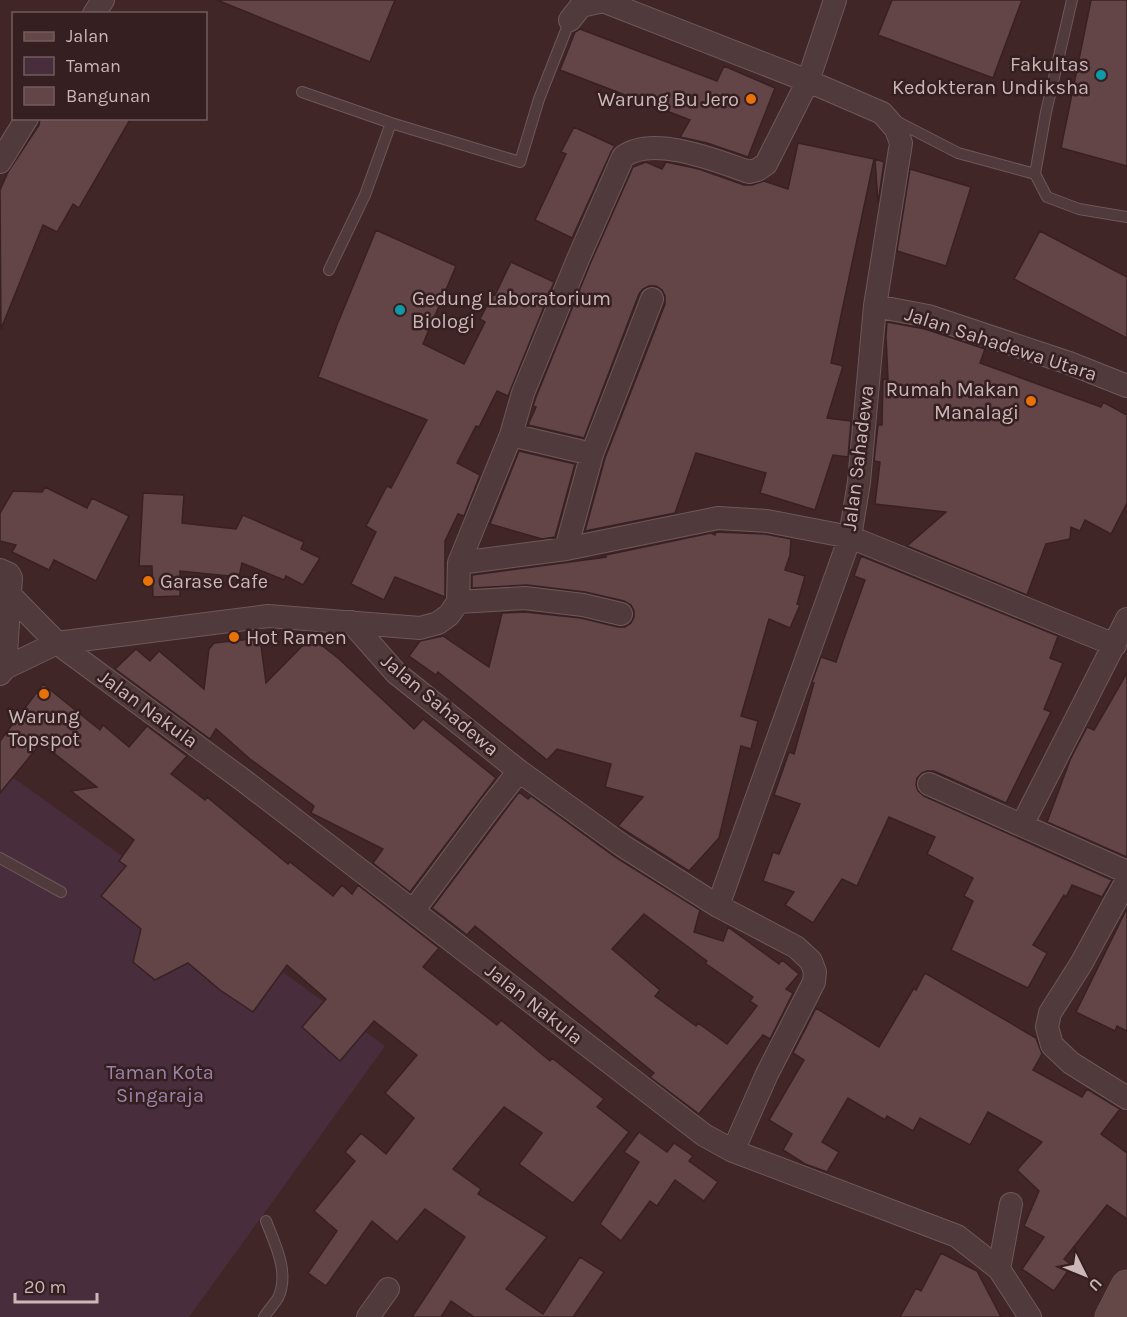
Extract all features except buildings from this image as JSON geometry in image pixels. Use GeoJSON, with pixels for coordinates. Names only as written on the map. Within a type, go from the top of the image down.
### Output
{"type":"FeatureCollection","features":[{"type":"Feature","properties":{"kind":"street"},"geometry":{"type":"LineString","coordinates":[[6,580],[2,671],[57,643],[268,616],[420,628],[438,623],[449,615],[458,602],[459,563],[511,435],[522,393],[623,158],[631,151],[641,148],[684,151],[749,172],[766,164],[808,81],[835,0]]}},
{"type":"Feature","properties":{"kind":"street"},"geometry":{"type":"LineString","coordinates":[[570,20],[581,6],[603,1],[808,81],[882,113]]}},
{"type":"Feature","properties":{"kind":"street","name":"Jalan Sahadewa"},"geometry":{"type":"LineString","coordinates":[[718,906],[850,537],[859,482],[875,306],[901,143],[896,129],[882,113]]}},
{"type":"Feature","properties":{"kind":"street"},"geometry":{"type":"LineString","coordinates":[[0,162],[26,120]]}},
{"type":"Feature","properties":{"kind":"street"},"geometry":{"type":"LineString","coordinates":[[566,549],[592,454],[652,300]]}},
{"type":"Feature","properties":{"kind":"street","name":"Jalan Sahadewa Utara"},"geometry":{"type":"LineString","coordinates":[[875,306],[928,316],[1069,363],[1127,386]]}},
{"type":"Feature","properties":{"kind":"street"},"geometry":{"type":"LineString","coordinates":[[511,435],[592,454]]}},
{"type":"Feature","properties":{"kind":"street"},"geometry":{"type":"LineString","coordinates":[[459,563],[566,549],[718,518],[767,521],[850,537],[1115,645]]}},
{"type":"Feature","properties":{"kind":"street","name":"Jalan Nakula"},"geometry":{"type":"LineString","coordinates":[[6,580],[57,643],[162,718],[704,1135],[733,1151],[957,1236],[999,1269],[1030,1317]]}},
{"type":"Feature","properties":{"kind":"street"},"geometry":{"type":"LineString","coordinates":[[458,602],[525,598],[583,605],[621,614]]}},
{"type":"Feature","properties":{"kind":"street"},"geometry":{"type":"LineString","coordinates":[[1022,825],[1127,619]]}},
{"type":"Feature","properties":{"kind":"street","name":"Jalan Sahadewa"},"geometry":{"type":"LineString","coordinates":[[351,622],[396,673],[519,771],[623,846],[718,906],[796,947],[811,961],[815,972],[814,982],[766,1074],[733,1151]]}},
{"type":"Feature","properties":{"kind":"street"},"geometry":{"type":"LineString","coordinates":[[413,911],[519,771]]}},
{"type":"Feature","properties":{"kind":"street"},"geometry":{"type":"LineString","coordinates":[[929,784],[1127,872]]}},
{"type":"Feature","properties":{"kind":"street"},"geometry":{"type":"LineString","coordinates":[[1127,880],[1081,964],[1050,1013],[1047,1027],[1052,1045],[1071,1063],[1127,1098]]}},
{"type":"Feature","properties":{"kind":"street"},"geometry":{"type":"LineString","coordinates":[[999,1269],[1011,1204]]}},
{"type":"Feature","properties":{"kind":"street"},"geometry":{"type":"LineString","coordinates":[[1111,1317],[1127,1286]]}},
{"type":"Feature","properties":{"kind":"street"},"geometry":{"type":"LineString","coordinates":[[368,1317],[388,1289]]}},
{"type":"Feature","properties":{"kind":"lane"},"geometry":{"type":"LineString","coordinates":[[1072,0],[1046,112],[1035,174],[1047,197],[1079,209],[1127,217]]}},
{"type":"Feature","properties":{"kind":"lane"},"geometry":{"type":"LineString","coordinates":[[302,92],[391,123],[520,162],[539,99],[570,20]]}},
{"type":"Feature","properties":{"kind":"lane"},"geometry":{"type":"LineString","coordinates":[[882,113],[958,153],[1035,174]]}},
{"type":"Feature","properties":{"kind":"lane"},"geometry":{"type":"LineString","coordinates":[[330,270],[365,195],[391,123]]}},
{"type":"Feature","properties":{"kind":"lane"},"geometry":{"type":"LineString","coordinates":[[0,858],[61,892]]}},
{"type":"Feature","properties":{"kind":"lane"},"geometry":{"type":"LineString","coordinates":[[264,1317],[278,1297],[283,1277],[275,1241],[266,1221]]}},
{"type":"Feature","properties":{"kind":"green space","name":"Taman Kota Singaraja"},"geometry":{"type":"Polygon","coordinates":[[[0,768],[385,1046],[189,1317],[0,1317],[0,768]]]}},
{"type":"Feature","properties":{"kind":"place","name":"Fakultas Kedokteran Undiksha"},"geometry":{"type":"Point","coordinates":[1101,75]}},
{"type":"Feature","properties":{"kind":"place","name":"Warung Bu Jero"},"geometry":{"type":"Point","coordinates":[751,99]}},
{"type":"Feature","properties":{"kind":"place","name":"Gedung Laboratorium Biologi"},"geometry":{"type":"Point","coordinates":[400,310]}},
{"type":"Feature","properties":{"kind":"place","name":"Rumah Makan Manalagi"},"geometry":{"type":"Point","coordinates":[1031,401]}},
{"type":"Feature","properties":{"kind":"place","name":"Garase Cafe"},"geometry":{"type":"Point","coordinates":[148,581]}},
{"type":"Feature","properties":{"kind":"place","name":"Hot Ramen"},"geometry":{"type":"Point","coordinates":[234,637]}},
{"type":"Feature","properties":{"kind":"place","name":"Warung Topspot"},"geometry":{"type":"Point","coordinates":[44,694]}}]}
